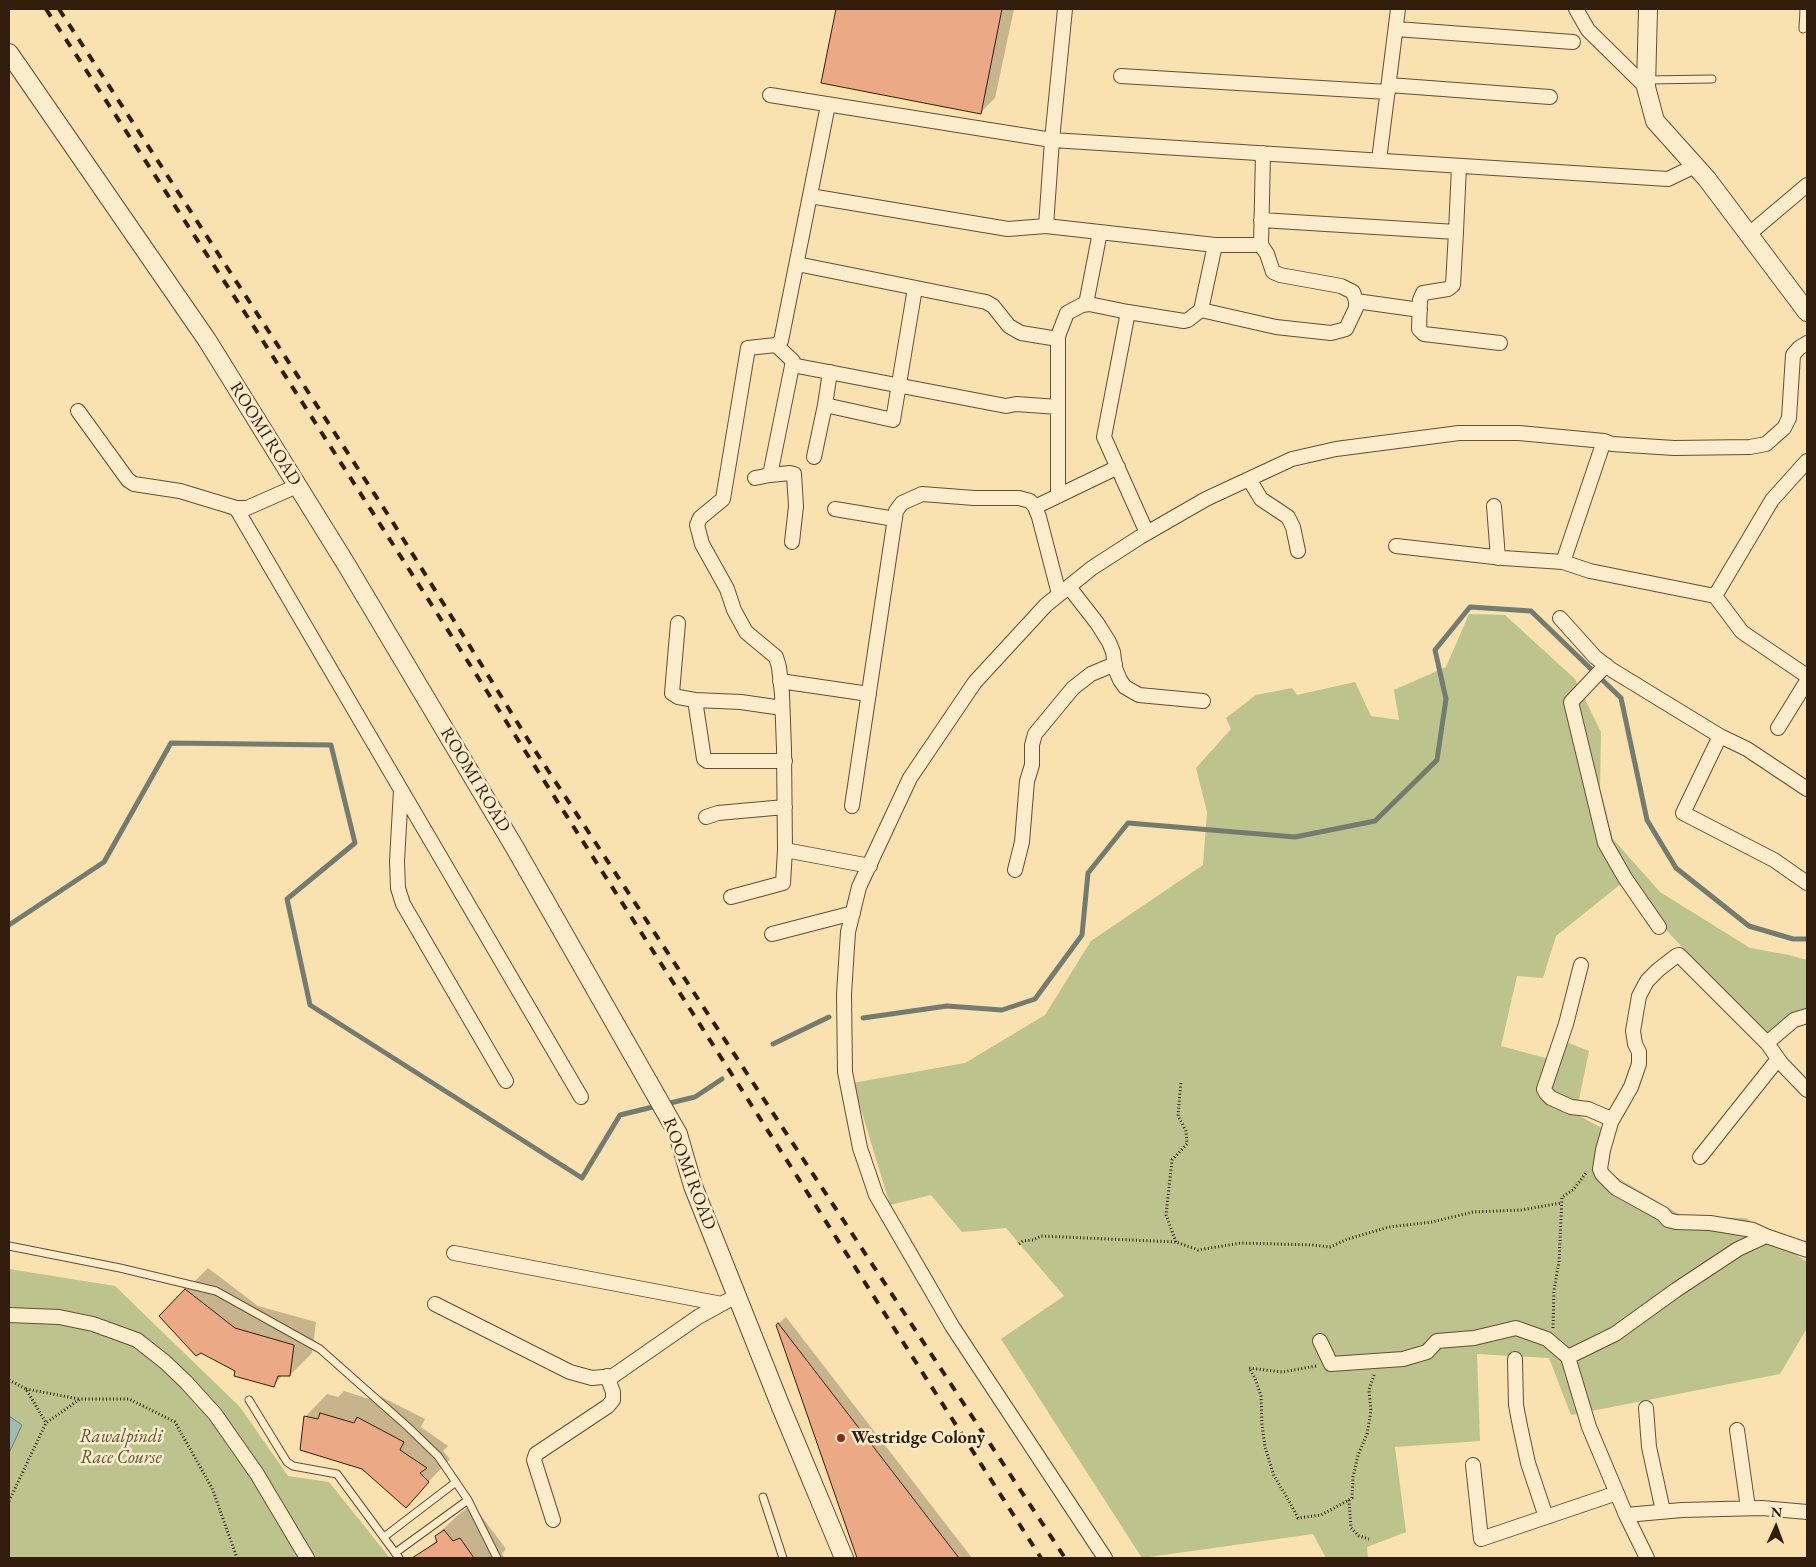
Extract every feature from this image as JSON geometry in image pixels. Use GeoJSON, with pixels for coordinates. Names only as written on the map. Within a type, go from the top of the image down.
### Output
{"type":"FeatureCollection","features":[{"type":"Feature","properties":{"kind":"street"},"geometry":{"type":"LineString","coordinates":[[1046,226],[1052,140],[1066,9]]}},
{"type":"Feature","properties":{"kind":"street"},"geometry":{"type":"LineString","coordinates":[[1379,160],[1398,9]]}},
{"type":"Feature","properties":{"kind":"street"},"geometry":{"type":"LineString","coordinates":[[1576,9],[1588,30],[1646,83]]}},
{"type":"Feature","properties":{"kind":"street"},"geometry":{"type":"LineString","coordinates":[[1587,9],[1588,30]]}},
{"type":"Feature","properties":{"kind":"street"},"geometry":{"type":"LineString","coordinates":[[1648,9],[1646,83],[1654,121],[1707,179],[1807,312]]}},
{"type":"Feature","properties":{"kind":"street"},"geometry":{"type":"LineString","coordinates":[[1396,29],[1573,42]]}},
{"type":"Feature","properties":{"kind":"street","name":"ROOMI ROAD"},"geometry":{"type":"LineString","coordinates":[[10,55],[207,340],[515,848],[662,1105],[678,1134],[692,1186],[729,1300],[780,1407],[844,1558]]}},
{"type":"Feature","properties":{"kind":"street"},"geometry":{"type":"LineString","coordinates":[[1121,76],[1550,97]]}},
{"type":"Feature","properties":{"kind":"street"},"geometry":{"type":"LineString","coordinates":[[770,95],[1052,140],[1668,179],[1695,166]]}},
{"type":"Feature","properties":{"kind":"street"},"geometry":{"type":"LineString","coordinates":[[731,897],[783,882],[785,761],[779,667],[776,657],[746,632],[734,610],[727,588],[702,544],[697,525],[700,518],[723,499],[748,348],[776,345],[781,341],[828,104]]}},
{"type":"Feature","properties":{"kind":"street"},"geometry":{"type":"LineString","coordinates":[[1201,310],[1276,327],[1331,333],[1346,329],[1356,308],[1353,292],[1341,286],[1280,275],[1273,272],[1267,254],[1261,245],[1263,153]]}},
{"type":"Feature","properties":{"kind":"street"},"geometry":{"type":"LineString","coordinates":[[1459,166],[1453,285],[1448,289],[1423,293],[1420,300],[1419,329],[1424,334],[1500,343]]}},
{"type":"Feature","properties":{"kind":"street"},"geometry":{"type":"LineString","coordinates":[[1749,234],[1807,185]]}},
{"type":"Feature","properties":{"kind":"street"},"geometry":{"type":"LineString","coordinates":[[810,196],[1008,229],[1046,226],[1215,245],[1261,245]]}},
{"type":"Feature","properties":{"kind":"street"},"geometry":{"type":"LineString","coordinates":[[1261,220],[1456,232]]}},
{"type":"Feature","properties":{"kind":"street"},"geometry":{"type":"LineString","coordinates":[[1086,304],[1100,232]]}},
{"type":"Feature","properties":{"kind":"street"},"geometry":{"type":"LineString","coordinates":[[1058,496],[1058,339],[1067,313],[1086,304],[1184,321],[1188,320],[1201,310],[1215,245]]}},
{"type":"Feature","properties":{"kind":"street"},"geometry":{"type":"LineString","coordinates":[[796,264],[986,302],[993,306],[1009,326],[1021,333],[1058,339]]}},
{"type":"Feature","properties":{"kind":"street"},"geometry":{"type":"LineString","coordinates":[[825,405],[893,420],[915,288]]}},
{"type":"Feature","properties":{"kind":"street"},"geometry":{"type":"LineString","coordinates":[[1356,301],[1420,310]]}},
{"type":"Feature","properties":{"kind":"street"},"geometry":{"type":"LineString","coordinates":[[1128,312],[1104,437],[1147,533]]}},
{"type":"Feature","properties":{"kind":"street"},"geometry":{"type":"LineString","coordinates":[[1105,1558],[952,1326],[876,1195],[860,1148],[845,1072],[844,994],[848,932],[859,887],[910,778],[975,682],[1046,605],[1092,568],[1206,499],[1292,459],[1336,449],[1459,433],[1519,433],[1604,441],[1612,444],[1702,448],[1750,448],[1766,444],[1784,428],[1789,418],[1793,355],[1807,343]]}},
{"type":"Feature","properties":{"kind":"street"},"geometry":{"type":"LineString","coordinates":[[770,475],[793,361],[776,345]]}},
{"type":"Feature","properties":{"kind":"street"},"geometry":{"type":"LineString","coordinates":[[792,365],[1006,406],[1016,404],[1058,407]]}},
{"type":"Feature","properties":{"kind":"street"},"geometry":{"type":"LineString","coordinates":[[814,457],[830,372]]}},
{"type":"Feature","properties":{"kind":"street"},"geometry":{"type":"LineString","coordinates":[[78,411],[128,480],[134,484],[180,491],[236,508],[247,508],[297,486]]}},
{"type":"Feature","properties":{"kind":"street"},"geometry":{"type":"LineString","coordinates":[[1563,562],[1604,441]]}},
{"type":"Feature","properties":{"kind":"street"},"geometry":{"type":"LineString","coordinates":[[1716,596],[1772,500],[1807,461]]}},
{"type":"Feature","properties":{"kind":"street"},"geometry":{"type":"LineString","coordinates":[[1035,507],[1118,467]]}},
{"type":"Feature","properties":{"kind":"street"},"geometry":{"type":"LineString","coordinates":[[756,478],[770,475],[794,474],[796,506],[792,542]]}},
{"type":"Feature","properties":{"kind":"street"},"geometry":{"type":"LineString","coordinates":[[1249,479],[1261,499],[1288,517],[1293,527],[1298,551]]}},
{"type":"Feature","properties":{"kind":"street"},"geometry":{"type":"LineString","coordinates":[[852,806],[896,511],[902,503],[922,494],[974,498],[1019,498],[1030,501],[1035,507],[1064,591],[1097,623],[1109,642],[1120,680],[1125,687],[1138,695],[1203,701]]}},
{"type":"Feature","properties":{"kind":"street"},"geometry":{"type":"LineString","coordinates":[[1494,506],[1498,558]]}},
{"type":"Feature","properties":{"kind":"street"},"geometry":{"type":"LineString","coordinates":[[236,508],[581,1097]]}},
{"type":"Feature","properties":{"kind":"street"},"geometry":{"type":"LineString","coordinates":[[836,510],[895,519]]}},
{"type":"Feature","properties":{"kind":"street"},"geometry":{"type":"LineString","coordinates":[[1396,546],[1498,558],[1563,562],[1590,571],[1716,596],[1742,632],[1807,676]]}},
{"type":"Feature","properties":{"kind":"street"},"geometry":{"type":"LineString","coordinates":[[1560,618],[1595,657],[1606,665],[1720,736],[1747,749],[1807,789]]}},
{"type":"Feature","properties":{"kind":"street"},"geometry":{"type":"LineString","coordinates":[[678,623],[672,693],[678,697],[695,700],[742,702],[782,708]]}},
{"type":"Feature","properties":{"kind":"street"},"geometry":{"type":"LineString","coordinates":[[1015,870],[1022,842],[1027,781],[1032,765],[1032,744],[1035,734],[1073,688],[1091,674],[1115,664]]}},
{"type":"Feature","properties":{"kind":"street"},"geometry":{"type":"LineString","coordinates":[[1606,665],[1571,702],[1605,843],[1625,878],[1659,927]]}},
{"type":"Feature","properties":{"kind":"street"},"geometry":{"type":"LineString","coordinates":[[780,681],[869,694]]}},
{"type":"Feature","properties":{"kind":"street"},"geometry":{"type":"LineString","coordinates":[[1778,728],[1807,681]]}},
{"type":"Feature","properties":{"kind":"street"},"geometry":{"type":"LineString","coordinates":[[695,700],[704,759],[707,761],[785,761]]}},
{"type":"Feature","properties":{"kind":"street"},"geometry":{"type":"LineString","coordinates":[[1720,736],[1683,814],[1774,860],[1807,883]]}},
{"type":"Feature","properties":{"kind":"street"},"geometry":{"type":"LineString","coordinates":[[401,789],[397,861],[398,888],[403,904],[506,1081]]}},
{"type":"Feature","properties":{"kind":"street"},"geometry":{"type":"LineString","coordinates":[[706,817],[718,813],[785,807]]}},
{"type":"Feature","properties":{"kind":"street"},"geometry":{"type":"LineString","coordinates":[[785,850],[870,866]]}},
{"type":"Feature","properties":{"kind":"street"},"geometry":{"type":"LineString","coordinates":[[772,934],[853,914]]}},
{"type":"Feature","properties":{"kind":"street"},"geometry":{"type":"LineString","coordinates":[[1807,1090],[1778,1059],[1767,1044],[1679,955],[1676,956],[1647,981],[1638,996],[1633,1031],[1635,1044],[1639,1052],[1639,1064],[1631,1087],[1611,1122],[1600,1169],[1602,1174],[1616,1188],[1663,1214],[1668,1220],[1710,1223],[1753,1230],[1807,1250]]}},
{"type":"Feature","properties":{"kind":"street"},"geometry":{"type":"LineString","coordinates":[[1581,965],[1566,1024],[1544,1089],[1551,1098],[1571,1107],[1588,1110],[1609,1118],[1611,1122]]}},
{"type":"Feature","properties":{"kind":"street"},"geometry":{"type":"LineString","coordinates":[[1767,1044],[1794,1020],[1807,1016]]}},
{"type":"Feature","properties":{"kind":"street"},"geometry":{"type":"LineString","coordinates":[[1700,1157],[1778,1059]]}},
{"type":"Feature","properties":{"kind":"street"},"geometry":{"type":"LineString","coordinates":[[1568,1357],[1615,1334],[1676,1290],[1738,1249],[1766,1236]]}},
{"type":"Feature","properties":{"kind":"street"},"geometry":{"type":"LineString","coordinates":[[454,1253],[729,1300]]}},
{"type":"Feature","properties":{"kind":"street"},"geometry":{"type":"LineString","coordinates":[[435,1304],[570,1372],[592,1378],[613,1376],[698,1317],[729,1300]]}},
{"type":"Feature","properties":{"kind":"street"},"geometry":{"type":"LineString","coordinates":[[9,1315],[59,1317],[93,1324],[137,1340],[165,1362],[215,1414],[257,1474],[307,1558]]}},
{"type":"Feature","properties":{"kind":"street"},"geometry":{"type":"LineString","coordinates":[[1320,1340],[1331,1364],[1403,1359],[1427,1352],[1437,1341],[1474,1338],[1516,1328],[1547,1339],[1568,1357],[1589,1426],[1626,1515],[1647,1558],[1645,1558]]}},
{"type":"Feature","properties":{"kind":"street"},"geometry":{"type":"LineString","coordinates":[[1515,1359],[1516,1405],[1528,1463],[1546,1517]]}},
{"type":"Feature","properties":{"kind":"street"},"geometry":{"type":"LineString","coordinates":[[553,1520],[534,1460],[536,1454],[608,1406],[613,1400],[613,1392],[606,1376]]}},
{"type":"Feature","properties":{"kind":"street"},"geometry":{"type":"LineString","coordinates":[[1646,1408],[1649,1447],[1663,1511]]}},
{"type":"Feature","properties":{"kind":"street"},"geometry":{"type":"LineString","coordinates":[[1737,1430],[1748,1508]]}},
{"type":"Feature","properties":{"kind":"street"},"geometry":{"type":"LineString","coordinates":[[1473,1465],[1481,1539],[1617,1494]]}},
{"type":"Feature","properties":{"kind":"street"},"geometry":{"type":"LineString","coordinates":[[1626,1515],[1663,1511],[1748,1508],[1807,1512]]}},
{"type":"Feature","properties":{"kind":"lane"},"geometry":{"type":"LineString","coordinates":[[1803,29],[1804,9]]}},
{"type":"Feature","properties":{"kind":"lane"},"geometry":{"type":"LineString","coordinates":[[1646,83],[1712,79]]}},
{"type":"Feature","properties":{"kind":"lane"},"geometry":{"type":"LineString","coordinates":[[9,1246],[120,1268],[216,1291],[320,1349],[438,1456],[468,1500],[497,1558]]}},
{"type":"Feature","properties":{"kind":"lane"},"geometry":{"type":"LineString","coordinates":[[249,1400],[287,1462],[293,1466],[337,1474],[397,1556],[468,1500]]}},
{"type":"Feature","properties":{"kind":"lane"},"geometry":{"type":"LineString","coordinates":[[384,1537],[456,1482]]}},
{"type":"Feature","properties":{"kind":"lane"},"geometry":{"type":"LineString","coordinates":[[763,1496],[780,1558]]}},
{"type":"Feature","properties":{"kind":"path"},"geometry":{"type":"LineString","coordinates":[[1176,1242],[1166,1214],[1172,1160],[1187,1144],[1186,1131],[1178,1116],[1181,1081]]}},
{"type":"Feature","properties":{"kind":"path"},"geometry":{"type":"LineString","coordinates":[[1553,1329],[1554,1290],[1559,1262],[1562,1196],[1573,1190],[1587,1171]]}},
{"type":"Feature","properties":{"kind":"path"},"geometry":{"type":"LineString","coordinates":[[1019,1244],[1023,1240],[1033,1240],[1041,1236],[1176,1242],[1198,1250],[1241,1243],[1330,1247],[1348,1239],[1389,1227],[1432,1222],[1473,1212],[1521,1210],[1561,1202]]}},
{"type":"Feature","properties":{"kind":"path"},"geometry":{"type":"LineString","coordinates":[[1331,1364],[1282,1372],[1249,1368],[1255,1378],[1261,1396],[1265,1447],[1274,1476],[1298,1518],[1321,1515],[1352,1498],[1353,1477],[1358,1455],[1367,1434],[1371,1411],[1369,1390],[1376,1370],[1376,1360]]}},
{"type":"Feature","properties":{"kind":"path"},"geometry":{"type":"LineString","coordinates":[[9,1380],[26,1389],[80,1399],[129,1399],[175,1422],[212,1488],[237,1558]]}},
{"type":"Feature","properties":{"kind":"path"},"geometry":{"type":"LineString","coordinates":[[26,1389],[46,1423]]}},
{"type":"Feature","properties":{"kind":"path"},"geometry":{"type":"LineString","coordinates":[[9,1501],[46,1423],[80,1399]]}},
{"type":"Feature","properties":{"kind":"path"},"geometry":{"type":"LineString","coordinates":[[1349,1500],[1351,1528],[1360,1536],[1369,1539]]}},
{"type":"Feature","properties":{"kind":"green space"},"geometry":{"type":"Polygon","coordinates":[[[1469,614],[1505,615],[1575,679],[1601,732],[1600,788],[1613,839],[1660,892],[1750,948],[1807,960],[1807,1013],[1773,1038],[1684,949],[1622,883],[1556,936],[1543,978],[1517,976],[1501,1046],[1549,1059],[1566,1042],[1589,1051],[1576,1114],[1607,1131],[1606,1171],[1684,1217],[1746,1218],[1807,1262],[1807,1328],[1780,1374],[1571,1415],[1549,1358],[1477,1354],[1480,1441],[1395,1447],[1406,1532],[1367,1547],[1368,1558],[1326,1558],[1313,1534],[1142,1558],[1001,1339],[1064,1296],[1006,1228],[962,1232],[931,1195],[890,1205],[853,1083],[965,1063],[1045,1015],[1091,941],[1203,865],[1207,812],[1196,768],[1231,729],[1226,718],[1256,695],[1292,688],[1297,695],[1355,682],[1371,716],[1399,720],[1394,690],[1446,667],[1469,614]]]}},
{"type":"Feature","properties":{"kind":"green space","name":"Rawalpindi Race Course"},"geometry":{"type":"Polygon","coordinates":[[[9,1269],[115,1286],[240,1407],[288,1476],[329,1482],[390,1558],[9,1558],[9,1269]]]}},
{"type":"Feature","properties":{"kind":"water"},"geometry":{"type":"Polygon","coordinates":[[[9,1416],[22,1425],[9,1453],[9,1416]]]}},
{"type":"Feature","properties":{"kind":"building"},"geometry":{"type":"Polygon","coordinates":[[[836,9],[1002,9],[981,114],[821,83],[836,9]]]}},
{"type":"Feature","properties":{"kind":"building"},"geometry":{"type":"Polygon","coordinates":[[[185,1289],[235,1328],[294,1345],[290,1376],[278,1376],[274,1387],[234,1376],[235,1371],[201,1353],[196,1356],[159,1316],[185,1289]]]}},
{"type":"Feature","properties":{"kind":"building","name":"Westridge Colony"},"geometry":{"type":"Polygon","coordinates":[[[778,1323],[959,1558],[857,1558],[776,1325],[778,1323]]]}},
{"type":"Feature","properties":{"kind":"building"},"geometry":{"type":"Polygon","coordinates":[[[320,1413],[354,1423],[357,1417],[404,1442],[400,1450],[427,1468],[420,1473],[429,1482],[406,1508],[362,1469],[300,1450],[304,1416],[318,1419],[320,1413]]]}},
{"type":"Feature","properties":{"kind":"building"},"geometry":{"type":"Polygon","coordinates":[[[444,1530],[453,1541],[460,1538],[474,1558],[412,1558],[437,1542],[435,1536],[444,1530]]]}},
{"type":"Feature","properties":{"kind":"waterway"},"geometry":{"type":"LineString","coordinates":[[863,1018],[947,1006],[1002,1010],[1035,999],[1082,935],[1088,873],[1128,823],[1295,837],[1375,821],[1437,760],[1446,699],[1435,650],[1470,607],[1531,611],[1621,698],[1647,820],[1676,868],[1749,926],[1793,939],[1807,939]]}},
{"type":"Feature","properties":{"kind":"waterway"},"geometry":{"type":"LineString","coordinates":[[9,925],[104,862],[171,743],[331,745],[355,843],[287,899],[310,1005],[582,1178],[620,1115],[657,1106]]}},
{"type":"Feature","properties":{"kind":"waterway"},"geometry":{"type":"LineString","coordinates":[[773,1044],[829,1017]]}},
{"type":"Feature","properties":{"kind":"waterway"},"geometry":{"type":"LineString","coordinates":[[666,1104],[695,1097],[722,1079]]}},
{"type":"Feature","properties":{"kind":"railway"},"geometry":{"type":"LineString","coordinates":[[46,9],[247,316],[1041,1558]]}},
{"type":"Feature","properties":{"kind":"railway"},"geometry":{"type":"LineString","coordinates":[[59,9],[392,521],[532,746],[1065,1558]]}},
{"type":"Feature","properties":{"kind":"place","name":"Westridge Colony"},"geometry":{"type":"Point","coordinates":[841,1438]}}]}
